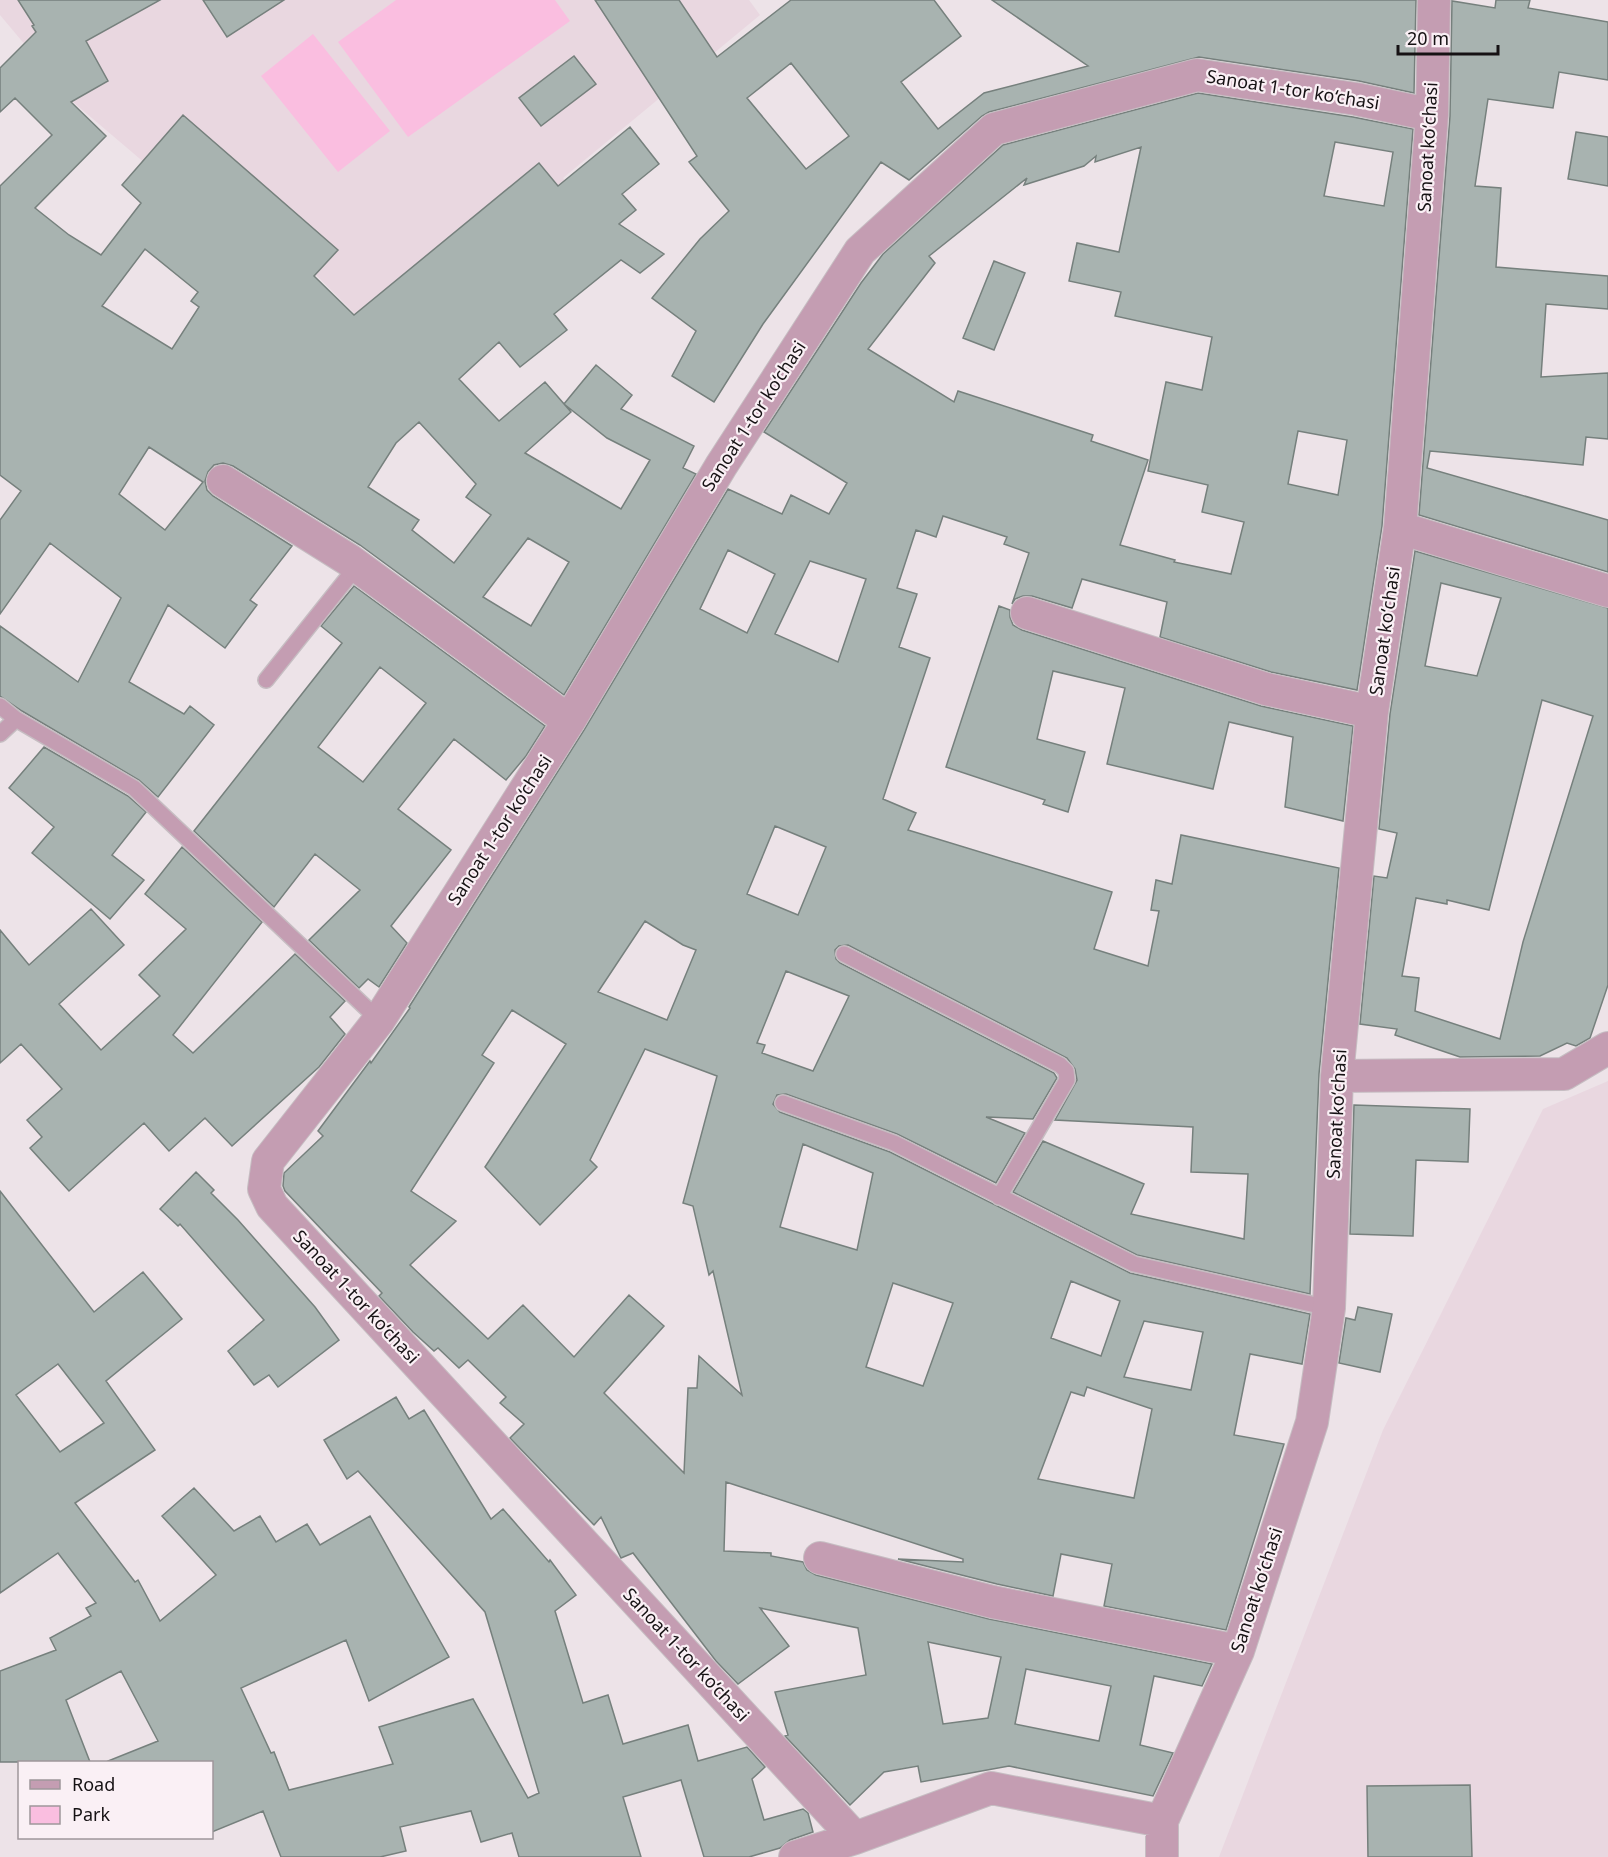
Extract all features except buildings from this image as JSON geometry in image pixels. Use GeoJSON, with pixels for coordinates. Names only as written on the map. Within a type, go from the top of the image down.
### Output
{"type":"FeatureCollection","features":[{"type":"Feature","properties":{"kind":"street","name":"Sanoat koʻchasi"},"geometry":{"type":"LineString","coordinates":[[1162,1821],[1238,1651],[1312,1422],[1329,1308],[1337,1076],[1372,712],[1400,528],[1432,115],[1434,0]]}},
{"type":"Feature","properties":{"kind":"street","name":"Sanoat 1-tor ko‘chasi"},"geometry":{"type":"LineString","coordinates":[[855,1838],[272,1206],[264,1189],[268,1161],[379,1020],[569,721],[721,466],[861,251],[994,129],[1197,75],[1356,99],[1432,115]]}},
{"type":"Feature","properties":{"kind":"street"},"geometry":{"type":"LineString","coordinates":[[223,480],[357,566],[569,721]]}},
{"type":"Feature","properties":{"kind":"street"},"geometry":{"type":"LineString","coordinates":[[1400,528],[1608,591]]}},
{"type":"Feature","properties":{"kind":"street"},"geometry":{"type":"LineString","coordinates":[[1027,614],[1266,689],[1372,712]]}},
{"type":"Feature","properties":{"kind":"street"},"geometry":{"type":"LineString","coordinates":[[1337,1076],[1564,1074],[1608,1048]]}},
{"type":"Feature","properties":{"kind":"street"},"geometry":{"type":"LineString","coordinates":[[820,1558],[993,1602],[1238,1651]]}},
{"type":"Feature","properties":{"kind":"street"},"geometry":{"type":"LineString","coordinates":[[795,1857],[855,1838],[991,1788],[1162,1821],[1162,1857]]}},
{"type":"Feature","properties":{"kind":"lane"},"geometry":{"type":"LineString","coordinates":[[266,680],[357,566]]}},
{"type":"Feature","properties":{"kind":"lane"},"geometry":{"type":"LineString","coordinates":[[0,706],[16,719],[134,788],[379,1020]]}},
{"type":"Feature","properties":{"kind":"lane"},"geometry":{"type":"LineString","coordinates":[[0,734],[16,719]]}},
{"type":"Feature","properties":{"kind":"lane"},"geometry":{"type":"LineString","coordinates":[[844,954],[1060,1065],[1066,1071],[1066,1080],[999,1197]]}},
{"type":"Feature","properties":{"kind":"lane"},"geometry":{"type":"LineString","coordinates":[[783,1103],[894,1143],[1134,1264],[1329,1308]]}},
{"type":"Feature","properties":{"kind":"shaded area"},"geometry":{"type":"Polygon","coordinates":[[[0,0],[749,0],[760,15],[563,178],[597,219],[411,370],[316,275],[299,294],[73,102],[0,15],[0,0]]]}},
{"type":"Feature","properties":{"kind":"shaded area"},"geometry":{"type":"Polygon","coordinates":[[[1608,1081],[1608,1857],[1219,1857],[1383,1430],[1543,1109],[1608,1081]]]}},
{"type":"Feature","properties":{"kind":"green space"},"geometry":{"type":"Polygon","coordinates":[[[396,0],[555,0],[570,21],[408,137],[338,42],[396,0]]]}},
{"type":"Feature","properties":{"kind":"green space"},"geometry":{"type":"Polygon","coordinates":[[[313,34],[390,131],[338,172],[261,76],[313,34]]]}}]}
